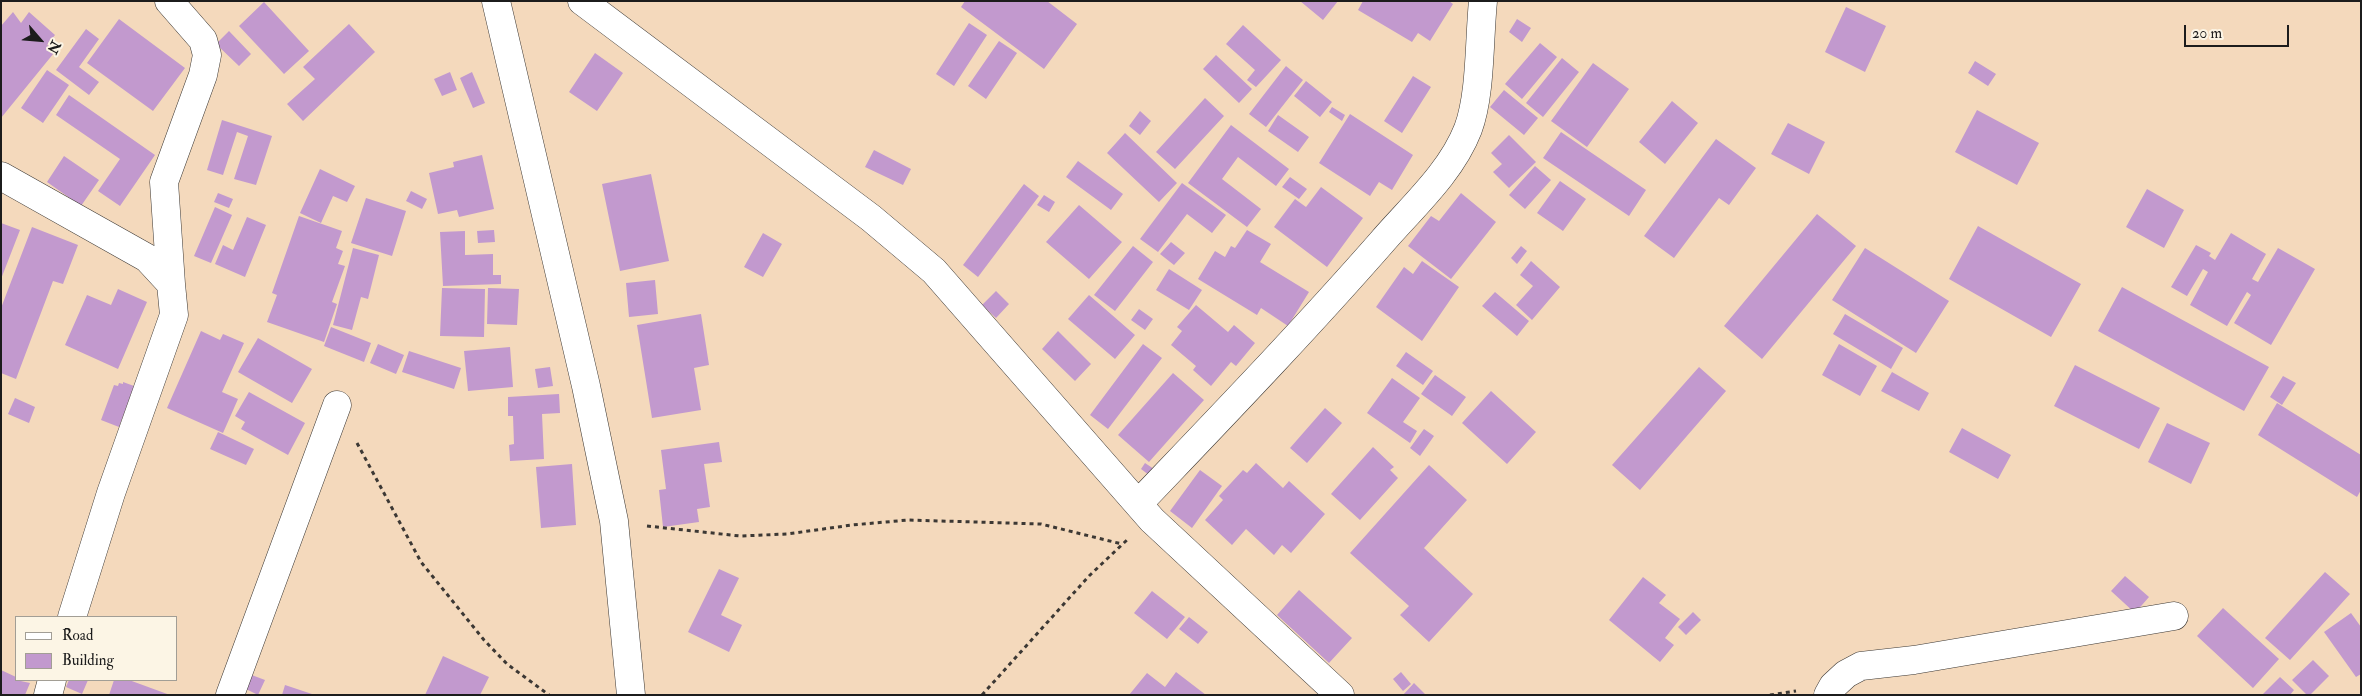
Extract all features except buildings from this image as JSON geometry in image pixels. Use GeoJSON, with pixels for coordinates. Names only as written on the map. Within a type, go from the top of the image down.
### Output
{"type":"FeatureCollection","features":[{"type":"Feature","properties":{"kind":"street"},"geometry":{"type":"LineString","coordinates":[[72,616],[111,493],[174,315],[164,182],[203,75],[207,55],[203,40],[170,1]]}},
{"type":"Feature","properties":{"kind":"street"},"geometry":{"type":"LineString","coordinates":[[496,1],[586,386],[614,521],[631,695]]}},
{"type":"Feature","properties":{"kind":"street"},"geometry":{"type":"LineString","coordinates":[[582,1],[871,218],[934,271],[1145,512],[1340,695]]}},
{"type":"Feature","properties":{"kind":"street"},"geometry":{"type":"LineString","coordinates":[[1145,512],[1436,180],[1453,156],[1468,129],[1474,104],[1483,1]]}},
{"type":"Feature","properties":{"kind":"street"},"geometry":{"type":"LineString","coordinates":[[1,176],[147,258],[171,284]]}},
{"type":"Feature","properties":{"kind":"street"},"geometry":{"type":"LineString","coordinates":[[230,695],[336,405]]}},
{"type":"Feature","properties":{"kind":"street"},"geometry":{"type":"LineString","coordinates":[[1828,695],[1833,686],[1846,674],[1860,666],[1914,660],[2174,616]]}},
{"type":"Feature","properties":{"kind":"street"},"geometry":{"type":"LineString","coordinates":[[48,695],[52,681]]}},
{"type":"Feature","properties":{"kind":"path"},"geometry":{"type":"LineString","coordinates":[[336,405],[421,562],[484,640],[508,664],[549,695]]}},
{"type":"Feature","properties":{"kind":"path"},"geometry":{"type":"LineString","coordinates":[[982,695],[1089,576],[1122,544],[1145,512]]}},
{"type":"Feature","properties":{"kind":"path"},"geometry":{"type":"LineString","coordinates":[[614,521],[740,536],[787,534],[852,524],[908,520],[1041,524],[1122,544]]}}]}
